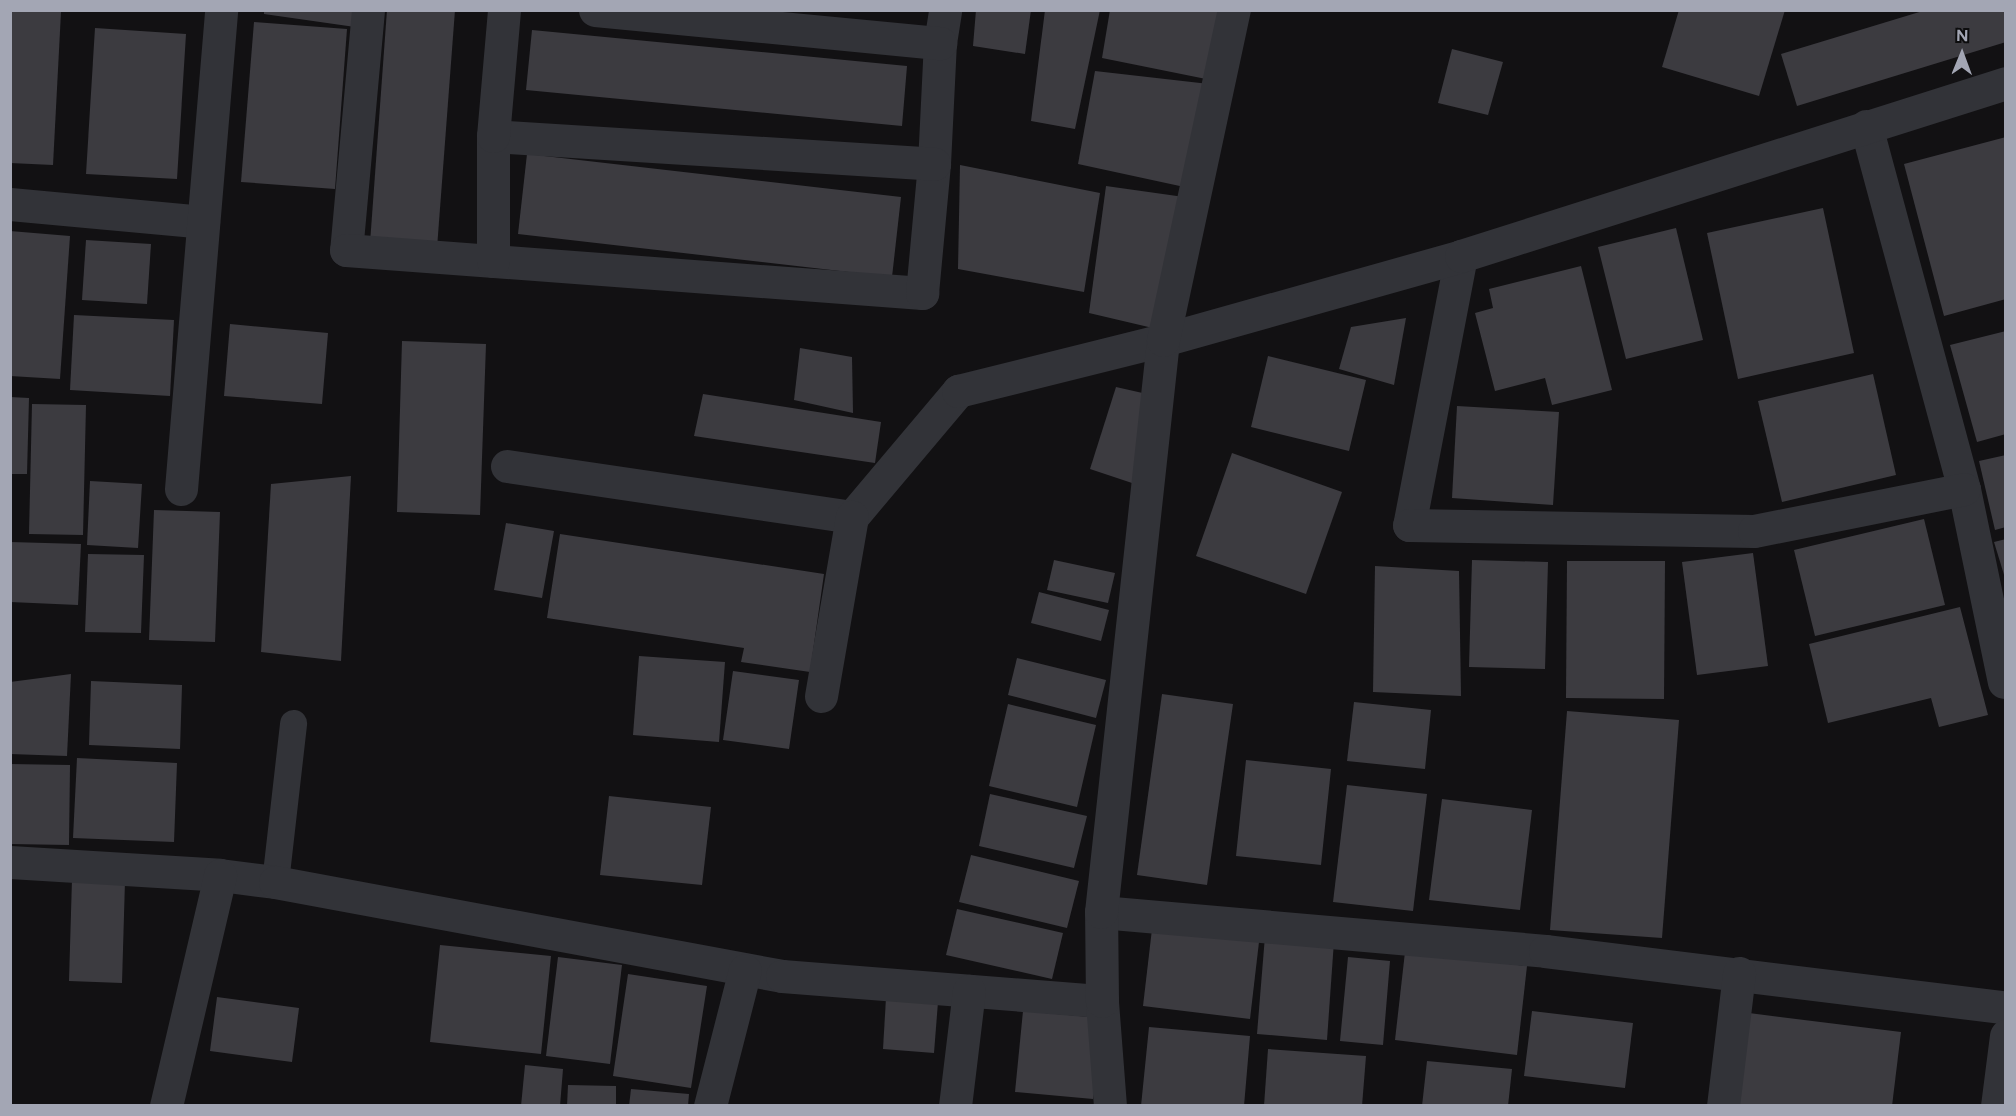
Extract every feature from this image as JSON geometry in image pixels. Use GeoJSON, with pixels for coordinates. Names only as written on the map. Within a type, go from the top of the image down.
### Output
{"type":"FeatureCollection","features":[{"type":"Feature","properties":{"kind":"street"},"geometry":{"type":"LineString","coordinates":[[181,489],[221,10]]}},
{"type":"Feature","properties":{"kind":"street"},"geometry":{"type":"LineString","coordinates":[[368,10],[346,250],[922,293],[934,164],[940,43],[945,10]]}},
{"type":"Feature","properties":{"kind":"street"},"geometry":{"type":"LineString","coordinates":[[493,261],[494,136],[504,10]]}},
{"type":"Feature","properties":{"kind":"street"},"geometry":{"type":"LineString","coordinates":[[595,10],[940,43]]}},
{"type":"Feature","properties":{"kind":"street"},"geometry":{"type":"LineString","coordinates":[[1110,1106],[1102,1001],[1101,912],[1163,340],[1234,10]]}},
{"type":"Feature","properties":{"kind":"street"},"geometry":{"type":"LineString","coordinates":[[821,696],[852,517],[958,391],[1163,340],[1461,256],[2006,82]]}},
{"type":"Feature","properties":{"kind":"street"},"geometry":{"type":"LineString","coordinates":[[1866,126],[1964,489],[2004,682]]}},
{"type":"Feature","properties":{"kind":"street"},"geometry":{"type":"LineString","coordinates":[[494,136],[934,164]]}},
{"type":"Feature","properties":{"kind":"street"},"geometry":{"type":"LineString","coordinates":[[10,204],[203,222]]}},
{"type":"Feature","properties":{"kind":"street"},"geometry":{"type":"LineString","coordinates":[[1461,256],[1409,525],[1754,531],[1964,489]]}},
{"type":"Feature","properties":{"kind":"street"},"geometry":{"type":"LineString","coordinates":[[507,466],[852,517]]}},
{"type":"Feature","properties":{"kind":"street"},"geometry":{"type":"LineString","coordinates":[[10,861],[220,875],[275,882],[782,976],[1102,1001]]}},
{"type":"Feature","properties":{"kind":"street"},"geometry":{"type":"LineString","coordinates":[[166,1106],[220,875]]}},
{"type":"Feature","properties":{"kind":"street"},"geometry":{"type":"LineString","coordinates":[[1101,912],[1545,951],[1739,973],[2006,1008]]}},
{"type":"Feature","properties":{"kind":"street"},"geometry":{"type":"LineString","coordinates":[[710,1106],[745,970]]}},
{"type":"Feature","properties":{"kind":"street"},"geometry":{"type":"LineString","coordinates":[[1723,1106],[1739,973]]}},
{"type":"Feature","properties":{"kind":"street"},"geometry":{"type":"LineString","coordinates":[[955,1106],[969,991]]}},
{"type":"Feature","properties":{"kind":"street"},"geometry":{"type":"LineString","coordinates":[[1997,1106],[2006,1036]]}},
{"type":"Feature","properties":{"kind":"lane"},"geometry":{"type":"LineString","coordinates":[[275,882],[293,723]]}},
{"type":"Feature","properties":{"kind":"building"},"geometry":{"type":"Polygon","coordinates":[[[10,10],[61,12],[53,165],[10,163],[10,10]]]}},
{"type":"Feature","properties":{"kind":"building"},"geometry":{"type":"Polygon","coordinates":[[[264,10],[357,10],[355,27],[264,14],[264,10]]]}},
{"type":"Feature","properties":{"kind":"building"},"geometry":{"type":"Polygon","coordinates":[[[387,10],[455,10],[437,248],[370,243],[387,10]]]}},
{"type":"Feature","properties":{"kind":"building"},"geometry":{"type":"Polygon","coordinates":[[[976,10],[1031,10],[1025,54],[973,46],[976,10]]]}},
{"type":"Feature","properties":{"kind":"building"},"geometry":{"type":"Polygon","coordinates":[[[1045,10],[1100,10],[1075,129],[1031,121],[1045,10]]]}},
{"type":"Feature","properties":{"kind":"building"},"geometry":{"type":"Polygon","coordinates":[[[1110,10],[1223,10],[1206,79],[1102,58],[1110,10]]]}},
{"type":"Feature","properties":{"kind":"building"},"geometry":{"type":"Polygon","coordinates":[[[1679,10],[1785,10],[1759,96],[1662,67],[1679,10]]]}},
{"type":"Feature","properties":{"kind":"building"},"geometry":{"type":"Polygon","coordinates":[[[1926,10],[2006,10],[2006,42],[1797,106],[1781,54],[1926,10]]]}},
{"type":"Feature","properties":{"kind":"building"},"geometry":{"type":"Polygon","coordinates":[[[254,22],[347,29],[335,189],[241,182],[254,22]]]}},
{"type":"Feature","properties":{"kind":"building"},"geometry":{"type":"Polygon","coordinates":[[[95,28],[186,34],[177,179],[86,174],[95,28]]]}},
{"type":"Feature","properties":{"kind":"building"},"geometry":{"type":"Polygon","coordinates":[[[532,30],[907,66],[902,126],[526,90],[532,30]]]}},
{"type":"Feature","properties":{"kind":"building"},"geometry":{"type":"Polygon","coordinates":[[[1452,49],[1503,62],[1488,115],[1438,103],[1452,49]]]}},
{"type":"Feature","properties":{"kind":"building"},"geometry":{"type":"Polygon","coordinates":[[[1095,71],[1209,84],[1189,188],[1078,164],[1095,71]]]}},
{"type":"Feature","properties":{"kind":"building"},"geometry":{"type":"Polygon","coordinates":[[[2006,137],[2006,299],[1944,316],[1904,164],[2006,137]]]}},
{"type":"Feature","properties":{"kind":"building"},"geometry":{"type":"Polygon","coordinates":[[[527,154],[901,197],[892,277],[518,234],[527,154]]]}},
{"type":"Feature","properties":{"kind":"building"},"geometry":{"type":"Polygon","coordinates":[[[960,165],[1100,193],[1084,292],[958,269],[960,165]]]}},
{"type":"Feature","properties":{"kind":"building"},"geometry":{"type":"Polygon","coordinates":[[[1106,186],[1184,197],[1157,329],[1089,313],[1106,186]]]}},
{"type":"Feature","properties":{"kind":"building"},"geometry":{"type":"Polygon","coordinates":[[[1823,208],[1854,353],[1738,379],[1707,233],[1823,208]]]}},
{"type":"Feature","properties":{"kind":"building"},"geometry":{"type":"Polygon","coordinates":[[[1676,228],[1703,340],[1626,359],[1598,247],[1676,228]]]}},
{"type":"Feature","properties":{"kind":"building"},"geometry":{"type":"Polygon","coordinates":[[[10,231],[70,236],[60,379],[10,376],[10,231]]]}},
{"type":"Feature","properties":{"kind":"building"},"geometry":{"type":"Polygon","coordinates":[[[86,240],[151,244],[147,304],[82,300],[86,240]]]}},
{"type":"Feature","properties":{"kind":"building"},"geometry":{"type":"Polygon","coordinates":[[[1581,266],[1612,390],[1552,405],[1545,378],[1495,391],[1475,313],[1493,308],[1489,289],[1581,266]]]}},
{"type":"Feature","properties":{"kind":"building"},"geometry":{"type":"Polygon","coordinates":[[[74,315],[174,320],[170,396],[70,390],[74,315]]]}},
{"type":"Feature","properties":{"kind":"building"},"geometry":{"type":"Polygon","coordinates":[[[1406,318],[1394,385],[1339,369],[1351,327],[1406,318]]]}},
{"type":"Feature","properties":{"kind":"building"},"geometry":{"type":"Polygon","coordinates":[[[230,324],[328,333],[322,404],[224,396],[230,324]]]}},
{"type":"Feature","properties":{"kind":"building"},"geometry":{"type":"Polygon","coordinates":[[[2006,331],[2006,434],[1977,442],[1950,345],[2006,331]]]}},
{"type":"Feature","properties":{"kind":"building"},"geometry":{"type":"Polygon","coordinates":[[[402,341],[486,344],[480,515],[397,512],[402,341]]]}},
{"type":"Feature","properties":{"kind":"building"},"geometry":{"type":"Polygon","coordinates":[[[800,348],[852,357],[853,413],[794,400],[800,348]]]}},
{"type":"Feature","properties":{"kind":"building"},"geometry":{"type":"Polygon","coordinates":[[[1268,356],[1366,380],[1349,451],[1251,427],[1268,356]]]}},
{"type":"Feature","properties":{"kind":"building"},"geometry":{"type":"Polygon","coordinates":[[[1873,374],[1896,475],[1782,502],[1758,401],[1873,374]]]}},
{"type":"Feature","properties":{"kind":"building"},"geometry":{"type":"Polygon","coordinates":[[[1116,387],[1147,394],[1132,483],[1090,469],[1116,387]]]}},
{"type":"Feature","properties":{"kind":"building"},"geometry":{"type":"Polygon","coordinates":[[[703,394],[881,422],[875,463],[694,436],[703,394]]]}},
{"type":"Feature","properties":{"kind":"building"},"geometry":{"type":"Polygon","coordinates":[[[10,397],[29,398],[27,474],[10,474],[10,397]]]}},
{"type":"Feature","properties":{"kind":"building"},"geometry":{"type":"Polygon","coordinates":[[[32,404],[86,405],[83,535],[29,534],[32,404]]]}},
{"type":"Feature","properties":{"kind":"building"},"geometry":{"type":"Polygon","coordinates":[[[1457,406],[1559,412],[1553,505],[1452,498],[1457,406]]]}},
{"type":"Feature","properties":{"kind":"building"},"geometry":{"type":"Polygon","coordinates":[[[1232,453],[1342,492],[1306,594],[1196,556],[1232,453]]]}},
{"type":"Feature","properties":{"kind":"building"},"geometry":{"type":"Polygon","coordinates":[[[2006,455],[2006,527],[1995,530],[1979,461],[2006,455]]]}},
{"type":"Feature","properties":{"kind":"building"},"geometry":{"type":"Polygon","coordinates":[[[351,476],[341,661],[261,652],[271,484],[351,476]]]}},
{"type":"Feature","properties":{"kind":"building"},"geometry":{"type":"Polygon","coordinates":[[[90,481],[142,484],[138,548],[87,545],[90,481]]]}},
{"type":"Feature","properties":{"kind":"building"},"geometry":{"type":"Polygon","coordinates":[[[154,510],[220,512],[215,642],[149,640],[154,510]]]}},
{"type":"Feature","properties":{"kind":"building"},"geometry":{"type":"Polygon","coordinates":[[[1924,519],[1945,605],[1815,636],[1794,550],[1924,519]]]}},
{"type":"Feature","properties":{"kind":"building"},"geometry":{"type":"Polygon","coordinates":[[[506,523],[554,531],[542,598],[494,590],[506,523]]]}},
{"type":"Feature","properties":{"kind":"building"},"geometry":{"type":"Polygon","coordinates":[[[560,534],[824,574],[810,672],[741,662],[744,648],[547,618],[560,534]]]}},
{"type":"Feature","properties":{"kind":"building"},"geometry":{"type":"Polygon","coordinates":[[[2006,539],[2006,578],[2005,578],[1994,542],[2006,539]]]}},
{"type":"Feature","properties":{"kind":"building"},"geometry":{"type":"Polygon","coordinates":[[[10,542],[81,544],[78,605],[10,602],[10,542]]]}},
{"type":"Feature","properties":{"kind":"building"},"geometry":{"type":"Polygon","coordinates":[[[1753,553],[1768,666],[1697,675],[1682,562],[1753,553]]]}},
{"type":"Feature","properties":{"kind":"building"},"geometry":{"type":"Polygon","coordinates":[[[88,554],[144,555],[141,633],[85,632],[88,554]]]}},
{"type":"Feature","properties":{"kind":"building"},"geometry":{"type":"Polygon","coordinates":[[[1054,560],[1115,573],[1108,603],[1047,590],[1054,560]]]}},
{"type":"Feature","properties":{"kind":"building"},"geometry":{"type":"Polygon","coordinates":[[[1472,560],[1548,562],[1545,669],[1469,667],[1472,560]]]}},
{"type":"Feature","properties":{"kind":"building"},"geometry":{"type":"Polygon","coordinates":[[[1567,561],[1665,561],[1664,699],[1566,698],[1567,561]]]}},
{"type":"Feature","properties":{"kind":"building"},"geometry":{"type":"Polygon","coordinates":[[[1375,566],[1459,571],[1461,696],[1373,692],[1375,566]]]}},
{"type":"Feature","properties":{"kind":"building"},"geometry":{"type":"Polygon","coordinates":[[[1039,592],[1109,610],[1101,641],[1031,623],[1039,592]]]}},
{"type":"Feature","properties":{"kind":"building"},"geometry":{"type":"Polygon","coordinates":[[[1960,607],[1988,715],[1939,727],[1931,698],[1828,723],[1809,644],[1960,607]]]}},
{"type":"Feature","properties":{"kind":"building"},"geometry":{"type":"Polygon","coordinates":[[[639,656],[725,662],[719,742],[633,735],[639,656]]]}},
{"type":"Feature","properties":{"kind":"building"},"geometry":{"type":"Polygon","coordinates":[[[1017,658],[1106,680],[1096,718],[1008,695],[1017,658]]]}},
{"type":"Feature","properties":{"kind":"building"},"geometry":{"type":"Polygon","coordinates":[[[733,671],[799,680],[789,749],[723,740],[733,671]]]}},
{"type":"Feature","properties":{"kind":"building"},"geometry":{"type":"Polygon","coordinates":[[[71,674],[67,756],[10,754],[10,682],[71,674]]]}},
{"type":"Feature","properties":{"kind":"building"},"geometry":{"type":"Polygon","coordinates":[[[91,681],[182,685],[180,749],[89,745],[91,681]]]}},
{"type":"Feature","properties":{"kind":"building"},"geometry":{"type":"Polygon","coordinates":[[[1162,694],[1233,704],[1207,885],[1137,875],[1162,694]]]}},
{"type":"Feature","properties":{"kind":"building"},"geometry":{"type":"Polygon","coordinates":[[[1354,702],[1431,710],[1425,769],[1347,761],[1354,702]]]}},
{"type":"Feature","properties":{"kind":"building"},"geometry":{"type":"Polygon","coordinates":[[[1008,704],[1096,725],[1077,807],[989,786],[1008,704]]]}},
{"type":"Feature","properties":{"kind":"building"},"geometry":{"type":"Polygon","coordinates":[[[1567,711],[1679,720],[1662,938],[1550,930],[1567,711]]]}},
{"type":"Feature","properties":{"kind":"building"},"geometry":{"type":"Polygon","coordinates":[[[77,758],[177,763],[174,842],[73,838],[77,758]]]}},
{"type":"Feature","properties":{"kind":"building"},"geometry":{"type":"Polygon","coordinates":[[[1246,760],[1331,769],[1321,865],[1236,856],[1246,760]]]}},
{"type":"Feature","properties":{"kind":"building"},"geometry":{"type":"Polygon","coordinates":[[[10,764],[70,765],[69,845],[10,844],[10,764]]]}},
{"type":"Feature","properties":{"kind":"building"},"geometry":{"type":"Polygon","coordinates":[[[1347,785],[1427,794],[1413,911],[1333,902],[1347,785]]]}},
{"type":"Feature","properties":{"kind":"building"},"geometry":{"type":"Polygon","coordinates":[[[990,794],[1087,816],[1074,868],[979,846],[990,794]]]}},
{"type":"Feature","properties":{"kind":"building"},"geometry":{"type":"Polygon","coordinates":[[[609,796],[711,807],[702,885],[600,875],[609,796]]]}},
{"type":"Feature","properties":{"kind":"building"},"geometry":{"type":"Polygon","coordinates":[[[1442,799],[1532,810],[1520,910],[1429,900],[1442,799]]]}},
{"type":"Feature","properties":{"kind":"building"},"geometry":{"type":"Polygon","coordinates":[[[971,855],[1079,881],[1067,928],[959,902],[971,855]]]}},
{"type":"Feature","properties":{"kind":"building"},"geometry":{"type":"Polygon","coordinates":[[[72,879],[125,881],[122,983],[69,981],[72,879]]]}},
{"type":"Feature","properties":{"kind":"building"},"geometry":{"type":"Polygon","coordinates":[[[957,909],[1063,933],[1052,979],[946,955],[957,909]]]}},
{"type":"Feature","properties":{"kind":"building"},"geometry":{"type":"Polygon","coordinates":[[[1152,929],[1259,942],[1250,1019],[1143,1006],[1152,929]]]}},
{"type":"Feature","properties":{"kind":"building"},"geometry":{"type":"Polygon","coordinates":[[[1265,936],[1334,941],[1327,1040],[1257,1034],[1265,936]]]}},
{"type":"Feature","properties":{"kind":"building"},"geometry":{"type":"Polygon","coordinates":[[[440,945],[551,956],[541,1054],[430,1042],[440,945]]]}},
{"type":"Feature","properties":{"kind":"building"},"geometry":{"type":"Polygon","coordinates":[[[1405,952],[1527,966],[1517,1055],[1395,1040],[1405,952]]]}},
{"type":"Feature","properties":{"kind":"building"},"geometry":{"type":"Polygon","coordinates":[[[558,957],[622,965],[610,1064],[546,1056],[558,957]]]}},
{"type":"Feature","properties":{"kind":"building"},"geometry":{"type":"Polygon","coordinates":[[[1348,957],[1390,961],[1383,1045],[1340,1041],[1348,957]]]}},
{"type":"Feature","properties":{"kind":"building"},"geometry":{"type":"Polygon","coordinates":[[[628,974],[707,986],[691,1088],[613,1076],[628,974]]]}},
{"type":"Feature","properties":{"kind":"building"},"geometry":{"type":"Polygon","coordinates":[[[217,997],[299,1008],[292,1062],[210,1051],[217,997]]]}},
{"type":"Feature","properties":{"kind":"building"},"geometry":{"type":"Polygon","coordinates":[[[886,998],[938,1002],[934,1053],[883,1049],[886,998]]]}},
{"type":"Feature","properties":{"kind":"building"},"geometry":{"type":"Polygon","coordinates":[[[1023,1011],[1101,1018],[1093,1099],[1015,1092],[1023,1011]]]}},
{"type":"Feature","properties":{"kind":"building"},"geometry":{"type":"Polygon","coordinates":[[[1532,1011],[1633,1023],[1625,1088],[1524,1076],[1532,1011]]]}},
{"type":"Feature","properties":{"kind":"building"},"geometry":{"type":"Polygon","coordinates":[[[1749,1013],[1901,1032],[1892,1106],[1738,1106],[1749,1013]]]}},
{"type":"Feature","properties":{"kind":"building"},"geometry":{"type":"Polygon","coordinates":[[[1149,1027],[1250,1036],[1244,1106],[1141,1106],[1149,1027]]]}},
{"type":"Feature","properties":{"kind":"building"},"geometry":{"type":"Polygon","coordinates":[[[1268,1049],[1366,1056],[1362,1106],[1264,1106],[1268,1049]]]}},
{"type":"Feature","properties":{"kind":"building"},"geometry":{"type":"Polygon","coordinates":[[[1427,1061],[1512,1069],[1508,1106],[1422,1106],[1427,1061]]]}},
{"type":"Feature","properties":{"kind":"building"},"geometry":{"type":"Polygon","coordinates":[[[525,1065],[563,1069],[560,1106],[521,1106],[525,1065]]]}},
{"type":"Feature","properties":{"kind":"building"},"geometry":{"type":"Polygon","coordinates":[[[568,1085],[616,1086],[616,1106],[567,1106],[568,1085]]]}},
{"type":"Feature","properties":{"kind":"building"},"geometry":{"type":"Polygon","coordinates":[[[631,1089],[689,1094],[688,1106],[629,1106],[631,1089]]]}}]}
